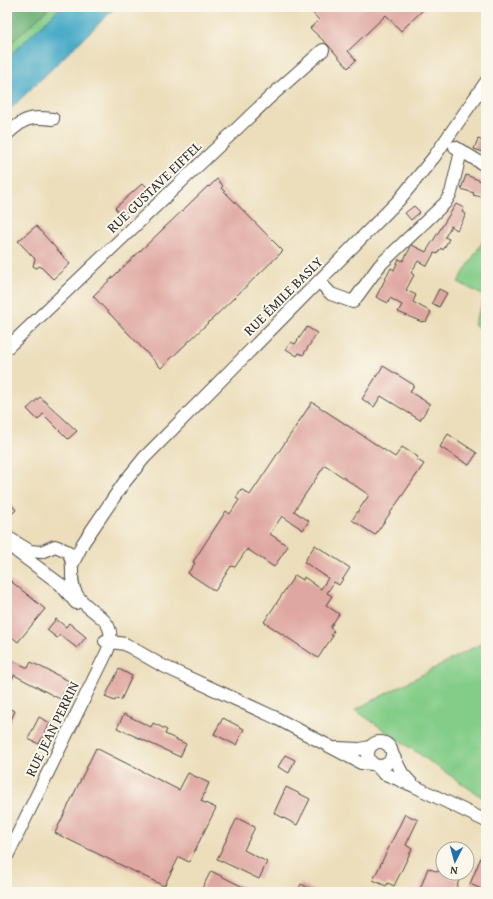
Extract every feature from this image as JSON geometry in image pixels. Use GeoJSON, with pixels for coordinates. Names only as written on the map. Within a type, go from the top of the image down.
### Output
{"type":"FeatureCollection","features":[{"type":"Feature","properties":{"kind":"street","name":"RUE GUSTAVE EIFFEL"},"geometry":{"type":"LineString","coordinates":[[7,348],[270,97],[323,50]]}},
{"type":"Feature","properties":{"kind":"street","name":"RUE ÉMILE BASLY"},"geometry":{"type":"LineString","coordinates":[[72,566],[80,548],[130,475],[151,449],[399,200],[446,141],[486,82]]}},
{"type":"Feature","properties":{"kind":"street"},"geometry":{"type":"LineString","coordinates":[[7,134],[26,118],[37,117],[53,119]]}},
{"type":"Feature","properties":{"kind":"street"},"geometry":{"type":"LineString","coordinates":[[446,141],[486,166]]}},
{"type":"Feature","properties":{"kind":"street"},"geometry":{"type":"LineString","coordinates":[[319,281],[331,294],[352,302],[380,265],[445,203],[452,189],[461,151]]}},
{"type":"Feature","properties":{"kind":"street","name":"RUE ÉMILE BASLY"},"geometry":{"type":"LineString","coordinates":[[59,546],[76,542],[96,526]]}},
{"type":"Feature","properties":{"kind":"street"},"geometry":{"type":"LineString","coordinates":[[7,537],[27,550],[38,552],[53,546],[59,546],[69,552],[72,566],[72,581],[76,593],[82,601],[104,619],[107,637]]}},
{"type":"Feature","properties":{"kind":"street"},"geometry":{"type":"LineString","coordinates":[[7,545],[41,569],[45,575],[60,584],[76,603],[97,623],[107,637],[125,644],[162,665],[203,683],[334,747],[363,763],[375,765],[388,763],[392,753]]}},
{"type":"Feature","properties":{"kind":"street"},"geometry":{"type":"LineString","coordinates":[[41,569],[40,560],[45,550]]}},
{"type":"Feature","properties":{"kind":"street"},"geometry":{"type":"LineString","coordinates":[[51,578],[58,579],[64,576],[72,566]]}},
{"type":"Feature","properties":{"kind":"street","name":"RUE JEAN PERRIN"},"geometry":{"type":"LineString","coordinates":[[7,856],[103,658],[107,637]]}},
{"type":"Feature","properties":{"kind":"street"},"geometry":{"type":"LineString","coordinates":[[334,747],[360,749],[370,747],[375,743],[383,743],[389,747],[402,773],[414,786]]}},
{"type":"Feature","properties":{"kind":"street"},"geometry":{"type":"LineString","coordinates":[[370,747],[368,756],[383,773],[414,786],[486,821]]}},
{"type":"Feature","properties":{"kind":"green space"},"geometry":{"type":"Polygon","coordinates":[[[7,7],[61,7],[7,58],[7,7]]]}},
{"type":"Feature","properties":{"kind":"green space"},"geometry":{"type":"Polygon","coordinates":[[[7,7],[50,7],[7,47],[7,7]]]}},
{"type":"Feature","properties":{"kind":"green space"},"geometry":{"type":"Polygon","coordinates":[[[486,236],[486,297],[458,282],[486,236]]]}},
{"type":"Feature","properties":{"kind":"green space"},"geometry":{"type":"Polygon","coordinates":[[[484,299],[486,301],[485,333],[474,324],[484,299]]]}},
{"type":"Feature","properties":{"kind":"green space"},"geometry":{"type":"Polygon","coordinates":[[[486,641],[486,800],[355,710],[486,641]]]}},
{"type":"Feature","properties":{"kind":"water"},"geometry":{"type":"Polygon","coordinates":[[[61,7],[116,7],[7,112],[7,58],[61,7]]]}},
{"type":"Feature","properties":{"kind":"building"},"geometry":{"type":"Polygon","coordinates":[[[307,7],[426,7],[401,31],[386,15],[348,51],[356,60],[348,68],[328,45],[310,28],[319,20],[307,7]]]}},
{"type":"Feature","properties":{"kind":"building"},"geometry":{"type":"Polygon","coordinates":[[[478,139],[486,142],[486,153],[474,149],[478,139]]]}},
{"type":"Feature","properties":{"kind":"building"},"geometry":{"type":"Polygon","coordinates":[[[466,175],[486,183],[486,198],[473,195],[474,193],[461,189],[466,175]]]}},
{"type":"Feature","properties":{"kind":"building"},"geometry":{"type":"Polygon","coordinates":[[[217,179],[223,186],[221,188],[283,251],[161,368],[93,296],[217,179]]]}},
{"type":"Feature","properties":{"kind":"building"},"geometry":{"type":"Polygon","coordinates":[[[143,183],[150,190],[122,216],[115,208],[143,183]]]}},
{"type":"Feature","properties":{"kind":"building"},"geometry":{"type":"Polygon","coordinates":[[[456,204],[464,208],[462,212],[466,214],[463,220],[457,230],[451,226],[445,237],[449,239],[443,250],[441,248],[437,254],[434,253],[427,266],[418,261],[411,273],[414,275],[406,290],[416,295],[413,302],[431,312],[426,322],[422,322],[398,312],[402,305],[390,298],[388,303],[376,297],[391,268],[394,270],[399,259],[403,261],[412,245],[426,252],[456,204]]]}},
{"type":"Feature","properties":{"kind":"building"},"geometry":{"type":"Polygon","coordinates":[[[414,206],[420,212],[411,220],[405,213],[414,206]]]}},
{"type":"Feature","properties":{"kind":"building"},"geometry":{"type":"Polygon","coordinates":[[[36,226],[70,264],[53,279],[40,266],[36,268],[33,266],[35,259],[18,241],[36,226]]]}},
{"type":"Feature","properties":{"kind":"building"},"geometry":{"type":"Polygon","coordinates":[[[439,289],[447,293],[439,307],[432,303],[439,289]]]}},
{"type":"Feature","properties":{"kind":"building"},"geometry":{"type":"Polygon","coordinates":[[[307,327],[317,333],[303,355],[299,353],[297,356],[286,349],[291,342],[295,344],[307,327]]]}},
{"type":"Feature","properties":{"kind":"building"},"geometry":{"type":"Polygon","coordinates":[[[383,366],[414,385],[410,392],[430,404],[420,420],[381,396],[374,407],[362,399],[383,366]]]}},
{"type":"Feature","properties":{"kind":"building"},"geometry":{"type":"Polygon","coordinates":[[[40,397],[77,431],[68,439],[43,414],[38,420],[27,409],[40,397]]]}},
{"type":"Feature","properties":{"kind":"building"},"geometry":{"type":"Polygon","coordinates":[[[312,402],[395,457],[402,447],[418,457],[416,459],[424,464],[375,535],[352,520],[369,495],[325,465],[294,511],[309,521],[303,530],[282,516],[270,534],[288,546],[274,567],[247,549],[235,567],[231,566],[215,591],[188,573],[195,563],[193,562],[226,511],[230,514],[239,500],[236,498],[241,489],[250,495],[312,402]]]}},
{"type":"Feature","properties":{"kind":"building"},"geometry":{"type":"Polygon","coordinates":[[[448,434],[477,453],[469,465],[440,447],[448,434]]]}},
{"type":"Feature","properties":{"kind":"building"},"geometry":{"type":"Polygon","coordinates":[[[7,500],[16,510],[7,519],[7,500]]]}},
{"type":"Feature","properties":{"kind":"building"},"geometry":{"type":"Polygon","coordinates":[[[315,545],[350,568],[339,585],[334,582],[327,593],[332,596],[326,605],[339,614],[330,628],[334,631],[331,635],[333,636],[318,658],[264,622],[295,575],[303,580],[304,577],[321,589],[328,578],[304,562],[315,545]]]}},
{"type":"Feature","properties":{"kind":"building"},"geometry":{"type":"Polygon","coordinates":[[[7,578],[45,609],[18,642],[7,633],[7,578]]]}},
{"type":"Feature","properties":{"kind":"building"},"geometry":{"type":"Polygon","coordinates":[[[56,619],[66,627],[69,623],[86,637],[77,648],[60,635],[57,638],[47,630],[56,619]]]}},
{"type":"Feature","properties":{"kind":"building"},"geometry":{"type":"Polygon","coordinates":[[[7,658],[28,668],[31,662],[69,681],[60,699],[14,675],[7,691],[7,658]]]}},
{"type":"Feature","properties":{"kind":"building"},"geometry":{"type":"Polygon","coordinates":[[[119,669],[132,676],[121,700],[116,698],[115,701],[105,697],[119,669]]]}},
{"type":"Feature","properties":{"kind":"building"},"geometry":{"type":"Polygon","coordinates":[[[7,708],[15,711],[7,729],[7,708]]]}},
{"type":"Feature","properties":{"kind":"building"},"geometry":{"type":"Polygon","coordinates":[[[124,714],[151,727],[153,723],[167,730],[165,734],[186,744],[180,757],[117,728],[124,714]]]}},
{"type":"Feature","properties":{"kind":"building"},"geometry":{"type":"Polygon","coordinates":[[[39,717],[50,723],[39,744],[28,739],[39,717]]]}},
{"type":"Feature","properties":{"kind":"building"},"geometry":{"type":"Polygon","coordinates":[[[223,718],[244,729],[236,745],[214,734],[223,718]]]}},
{"type":"Feature","properties":{"kind":"building"},"geometry":{"type":"Polygon","coordinates":[[[96,748],[179,790],[188,773],[209,783],[201,801],[216,808],[189,862],[179,857],[164,886],[55,833],[96,748]]]}},
{"type":"Feature","properties":{"kind":"building"},"geometry":{"type":"Polygon","coordinates":[[[285,755],[295,760],[289,773],[278,767],[285,755]]]}},
{"type":"Feature","properties":{"kind":"building"},"geometry":{"type":"Polygon","coordinates":[[[286,787],[310,799],[297,825],[274,813],[286,787]]]}},
{"type":"Feature","properties":{"kind":"building"},"geometry":{"type":"Polygon","coordinates":[[[405,814],[418,820],[406,845],[412,849],[394,886],[388,883],[386,886],[373,880],[405,814]]]}},
{"type":"Feature","properties":{"kind":"building"},"geometry":{"type":"Polygon","coordinates":[[[237,818],[255,827],[244,850],[267,862],[259,879],[217,859],[237,818]]]}},
{"type":"Feature","properties":{"kind":"building"},"geometry":{"type":"Polygon","coordinates":[[[486,845],[486,891],[470,884],[471,881],[475,881],[475,872],[486,845]]]}},
{"type":"Feature","properties":{"kind":"building"},"geometry":{"type":"Polygon","coordinates":[[[428,868],[435,871],[435,881],[459,881],[455,892],[419,892],[428,868]]]}},
{"type":"Feature","properties":{"kind":"building"},"geometry":{"type":"Polygon","coordinates":[[[211,871],[239,885],[254,892],[200,892],[211,871]]]}},
{"type":"Feature","properties":{"kind":"building"},"geometry":{"type":"Polygon","coordinates":[[[301,884],[317,892],[297,892],[301,884]]]}}]}
